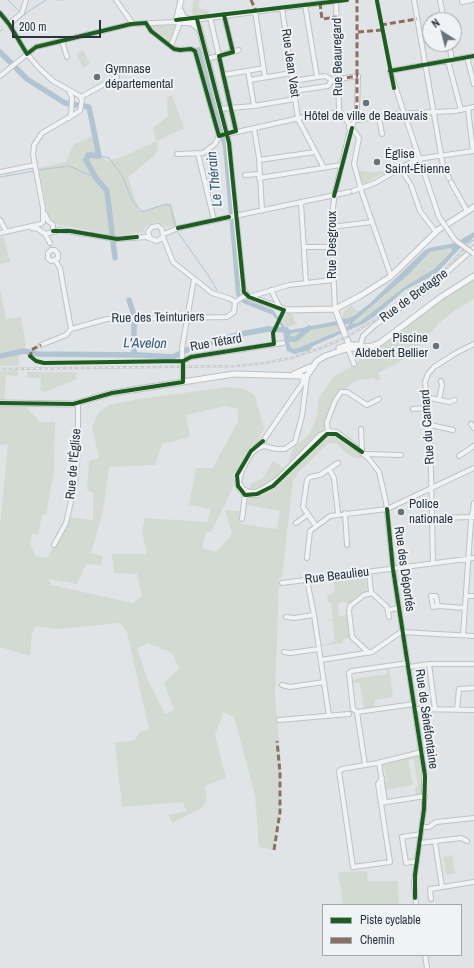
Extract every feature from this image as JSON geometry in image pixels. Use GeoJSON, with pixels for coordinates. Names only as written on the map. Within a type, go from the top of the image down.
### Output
{"type":"FeatureCollection","features":[{"type":"Feature","properties":{"kind":"main road"},"geometry":{"type":"LineString","coordinates":[[181,0],[181,21]]}},
{"type":"Feature","properties":{"kind":"main road"},"geometry":{"type":"LineString","coordinates":[[181,0],[181,21]]}},
{"type":"Feature","properties":{"kind":"main road"},"geometry":{"type":"LineString","coordinates":[[180,11],[183,17],[181,21]]}},
{"type":"Feature","properties":{"kind":"main road"},"geometry":{"type":"LineString","coordinates":[[181,21],[197,18],[225,134],[230,146],[235,216],[243,288],[246,296],[287,310],[335,309],[348,303],[391,276],[436,232],[474,206]]}},
{"type":"Feature","properties":{"kind":"main road"},"geometry":{"type":"LineString","coordinates":[[181,21],[195,24],[200,31]]}},
{"type":"Feature","properties":{"kind":"main road"},"geometry":{"type":"LineString","coordinates":[[0,403],[78,403],[112,393],[234,374],[285,376],[304,374],[323,355],[349,348],[377,345],[441,297],[474,276]]}},
{"type":"Feature","properties":{"kind":"main road"},"geometry":{"type":"LineString","coordinates":[[339,319],[341,312],[348,303]]}},
{"type":"Feature","properties":{"kind":"main road","name":"Rue Desgroux"},"geometry":{"type":"LineString","coordinates":[[335,309],[346,334],[349,348]]}},
{"type":"Feature","properties":{"kind":"street"},"geometry":{"type":"LineString","coordinates":[[9,24],[22,13],[26,0]]}},
{"type":"Feature","properties":{"kind":"street"},"geometry":{"type":"LineString","coordinates":[[116,0],[133,24]]}},
{"type":"Feature","properties":{"kind":"street"},"geometry":{"type":"LineString","coordinates":[[414,0],[444,168],[467,211]]}},
{"type":"Feature","properties":{"kind":"street"},"geometry":{"type":"LineString","coordinates":[[440,0],[442,12]]}},
{"type":"Feature","properties":{"kind":"street"},"geometry":{"type":"LineString","coordinates":[[462,0],[462,2],[472,0]]}},
{"type":"Feature","properties":{"kind":"street"},"geometry":{"type":"LineString","coordinates":[[197,18],[336,1]]}},
{"type":"Feature","properties":{"kind":"street","name":"Rue Beauregard"},"geometry":{"type":"LineString","coordinates":[[336,1],[340,112]]}},
{"type":"Feature","properties":{"kind":"street"},"geometry":{"type":"LineString","coordinates":[[305,5],[317,77]]}},
{"type":"Feature","properties":{"kind":"street","name":"Rue Jean Vast"},"geometry":{"type":"LineString","coordinates":[[282,8],[298,119],[324,168]]}},
{"type":"Feature","properties":{"kind":"street"},"geometry":{"type":"LineString","coordinates":[[255,11],[265,77]]}},
{"type":"Feature","properties":{"kind":"street"},"geometry":{"type":"LineString","coordinates":[[0,13],[9,24],[26,54],[46,76],[80,96]]}},
{"type":"Feature","properties":{"kind":"street"},"geometry":{"type":"LineString","coordinates":[[224,15],[233,52]]}},
{"type":"Feature","properties":{"kind":"street"},"geometry":{"type":"LineString","coordinates":[[210,17],[236,131]]}},
{"type":"Feature","properties":{"kind":"street"},"geometry":{"type":"LineString","coordinates":[[0,76],[35,48],[133,24],[181,21],[174,42],[171,46]]}},
{"type":"Feature","properties":{"kind":"street"},"geometry":{"type":"LineString","coordinates":[[146,23],[151,32],[171,46],[178,50],[192,49],[195,52],[219,136],[211,148],[198,154],[178,154]]}},
{"type":"Feature","properties":{"kind":"street"},"geometry":{"type":"LineString","coordinates":[[62,41],[67,58]]}},
{"type":"Feature","properties":{"kind":"street"},"geometry":{"type":"LineString","coordinates":[[207,59],[239,50]]}},
{"type":"Feature","properties":{"kind":"street"},"geometry":{"type":"LineString","coordinates":[[449,52],[450,61],[461,110]]}},
{"type":"Feature","properties":{"kind":"street"},"geometry":{"type":"LineString","coordinates":[[474,56],[390,71],[394,88],[439,217],[455,240],[474,254]]}},
{"type":"Feature","properties":{"kind":"street"},"geometry":{"type":"LineString","coordinates":[[467,57],[474,84]]}},
{"type":"Feature","properties":{"kind":"street"},"geometry":{"type":"LineString","coordinates":[[223,75],[264,68]]}},
{"type":"Feature","properties":{"kind":"street"},"geometry":{"type":"LineString","coordinates":[[248,71],[254,106]]}},
{"type":"Feature","properties":{"kind":"street"},"geometry":{"type":"LineString","coordinates":[[250,80],[291,74]]}},
{"type":"Feature","properties":{"kind":"street"},"geometry":{"type":"LineString","coordinates":[[292,81],[326,76],[332,80],[338,79]]}},
{"type":"Feature","properties":{"kind":"street","name":"Rue Desgroux"},"geometry":{"type":"LineString","coordinates":[[338,79],[358,76],[352,128],[359,138],[354,164],[360,189]]}},
{"type":"Feature","properties":{"kind":"street"},"geometry":{"type":"LineString","coordinates":[[67,119],[70,116],[73,95],[80,96],[117,77]]}},
{"type":"Feature","properties":{"kind":"street"},"geometry":{"type":"LineString","coordinates":[[294,91],[328,86],[332,80]]}},
{"type":"Feature","properties":{"kind":"street"},"geometry":{"type":"LineString","coordinates":[[67,89],[71,93],[72,104],[78,113]]}},
{"type":"Feature","properties":{"kind":"street"},"geometry":{"type":"LineString","coordinates":[[80,96],[82,106],[78,113],[42,133],[37,138],[33,149],[43,208],[48,221],[53,225],[70,231],[117,239],[137,237],[150,238],[167,246]]}},
{"type":"Feature","properties":{"kind":"street"},"geometry":{"type":"LineString","coordinates":[[219,108],[254,106],[295,99]]}},
{"type":"Feature","properties":{"kind":"street"},"geometry":{"type":"LineString","coordinates":[[344,117],[354,120],[474,108]]}},
{"type":"Feature","properties":{"kind":"street"},"geometry":{"type":"LineString","coordinates":[[158,241],[163,235],[175,229],[351,192],[375,183],[419,158],[474,151],[468,109]]}},
{"type":"Feature","properties":{"kind":"street"},"geometry":{"type":"LineString","coordinates":[[219,136],[236,131],[340,112],[350,124],[348,133]]}},
{"type":"Feature","properties":{"kind":"street"},"geometry":{"type":"LineString","coordinates":[[379,117],[382,134]]}},
{"type":"Feature","properties":{"kind":"street","name":"Rue Desgroux"},"geometry":{"type":"LineString","coordinates":[[335,309],[332,280],[332,247],[330,227],[334,196],[348,133],[354,120]]}},
{"type":"Feature","properties":{"kind":"street"},"geometry":{"type":"LineString","coordinates":[[254,128],[259,160],[262,211]]}},
{"type":"Feature","properties":{"kind":"street"},"geometry":{"type":"LineString","coordinates":[[259,160],[315,152]]}},
{"type":"Feature","properties":{"kind":"street"},"geometry":{"type":"LineString","coordinates":[[198,154],[214,220]]}},
{"type":"Feature","properties":{"kind":"street"},"geometry":{"type":"LineString","coordinates":[[245,175],[259,176],[341,166]]}},
{"type":"Feature","properties":{"kind":"street"},"geometry":{"type":"LineString","coordinates":[[400,168],[410,184],[420,211],[422,210],[436,232]]}},
{"type":"Feature","properties":{"kind":"street"},"geometry":{"type":"LineString","coordinates":[[0,172],[36,169]]}},
{"type":"Feature","properties":{"kind":"street"},"geometry":{"type":"LineString","coordinates":[[360,189],[391,276]]}},
{"type":"Feature","properties":{"kind":"street"},"geometry":{"type":"LineString","coordinates":[[301,203],[306,283]]}},
{"type":"Feature","properties":{"kind":"street"},"geometry":{"type":"LineString","coordinates":[[41,230],[43,208]]}},
{"type":"Feature","properties":{"kind":"street"},"geometry":{"type":"LineString","coordinates":[[0,220],[6,231]]}},
{"type":"Feature","properties":{"kind":"street"},"geometry":{"type":"LineString","coordinates":[[0,233],[29,227],[48,221]]}},
{"type":"Feature","properties":{"kind":"street"},"geometry":{"type":"LineString","coordinates":[[330,227],[372,222]]}},
{"type":"Feature","properties":{"kind":"street"},"geometry":{"type":"LineString","coordinates":[[53,225],[50,243],[51,250],[48,252],[48,257],[50,260],[55,260],[60,268],[71,329]]}},
{"type":"Feature","properties":{"kind":"street"},"geometry":{"type":"LineString","coordinates":[[137,237],[148,232],[154,226],[175,229]]}},
{"type":"Feature","properties":{"kind":"street"},"geometry":{"type":"LineString","coordinates":[[29,227],[41,230],[50,243]]}},
{"type":"Feature","properties":{"kind":"street"},"geometry":{"type":"LineString","coordinates":[[162,228],[171,260],[212,293],[231,298],[236,301],[246,296],[287,286],[332,280]]}},
{"type":"Feature","properties":{"kind":"street"},"geometry":{"type":"LineString","coordinates":[[45,234],[70,231]]}},
{"type":"Feature","properties":{"kind":"street"},"geometry":{"type":"LineString","coordinates":[[148,232],[150,238]]}},
{"type":"Feature","properties":{"kind":"street"},"geometry":{"type":"LineString","coordinates":[[304,247],[332,247]]}},
{"type":"Feature","properties":{"kind":"street","name":"Rue de Bretagne"},"geometry":{"type":"LineString","coordinates":[[360,346],[363,336],[375,325],[430,288],[474,248]]}},
{"type":"Feature","properties":{"kind":"street"},"geometry":{"type":"LineString","coordinates":[[51,250],[55,250],[58,254],[55,260]]}},
{"type":"Feature","properties":{"kind":"street"},"geometry":{"type":"LineString","coordinates":[[183,359],[182,350],[194,279]]}},
{"type":"Feature","properties":{"kind":"street"},"geometry":{"type":"LineString","coordinates":[[271,290],[280,308]]}},
{"type":"Feature","properties":{"kind":"street","name":"Rue des Teinturiers"},"geometry":{"type":"LineString","coordinates":[[41,345],[66,335],[71,329],[105,319],[230,316],[235,310],[236,301]]}},
{"type":"Feature","properties":{"kind":"street","name":"Rue Tétard"},"geometry":{"type":"LineString","coordinates":[[183,382],[183,359],[191,356],[283,343]]}},
{"type":"Feature","properties":{"kind":"street","name":"Rue du Camard"},"geometry":{"type":"LineString","coordinates":[[433,563],[430,425],[424,382],[431,370],[456,352],[474,344]]}},
{"type":"Feature","properties":{"kind":"street"},"geometry":{"type":"LineString","coordinates":[[349,348],[354,364]]}},
{"type":"Feature","properties":{"kind":"street"},"geometry":{"type":"LineString","coordinates":[[242,519],[245,495],[238,486],[238,475],[251,451],[263,441],[303,382],[304,374]]}},
{"type":"Feature","properties":{"kind":"street"},"geometry":{"type":"LineString","coordinates":[[304,374],[302,416],[294,442],[283,450],[264,446],[259,447],[252,453],[241,472],[240,484],[247,492],[258,492],[275,481],[320,435],[328,433]]}},
{"type":"Feature","properties":{"kind":"street"},"geometry":{"type":"LineString","coordinates":[[439,400],[442,385],[441,381]]}},
{"type":"Feature","properties":{"kind":"street"},"geometry":{"type":"LineString","coordinates":[[299,387],[302,387],[304,390]]}},
{"type":"Feature","properties":{"kind":"street"},"geometry":{"type":"LineString","coordinates":[[328,433],[328,422],[335,401],[340,393],[345,391],[367,405],[379,399]]}},
{"type":"Feature","properties":{"kind":"street"},"geometry":{"type":"LineString","coordinates":[[426,398],[450,402],[455,400]]}},
{"type":"Feature","properties":{"kind":"street","name":"Rue de l'Église"},"geometry":{"type":"LineString","coordinates":[[54,545],[66,523],[75,484],[78,448],[78,403]]}},
{"type":"Feature","properties":{"kind":"street"},"geometry":{"type":"LineString","coordinates":[[413,409],[427,408]]}},
{"type":"Feature","properties":{"kind":"street"},"geometry":{"type":"LineString","coordinates":[[471,424],[474,428]]}},
{"type":"Feature","properties":{"kind":"street"},"geometry":{"type":"LineString","coordinates":[[430,425],[453,430]]}},
{"type":"Feature","properties":{"kind":"street"},"geometry":{"type":"LineString","coordinates":[[360,429],[363,453],[401,455]]}},
{"type":"Feature","properties":{"kind":"street"},"geometry":{"type":"LineString","coordinates":[[245,495],[257,494],[273,486],[321,438],[328,433]]}},
{"type":"Feature","properties":{"kind":"street","name":"Rue des Déportés"},"geometry":{"type":"LineString","coordinates":[[328,433],[336,434],[363,453],[379,472],[387,508],[393,569],[403,631]]}},
{"type":"Feature","properties":{"kind":"street"},"geometry":{"type":"LineString","coordinates":[[263,441],[264,446]]}},
{"type":"Feature","properties":{"kind":"street"},"geometry":{"type":"LineString","coordinates":[[459,456],[474,446]]}},
{"type":"Feature","properties":{"kind":"street"},"geometry":{"type":"LineString","coordinates":[[316,526],[303,507],[307,480],[338,463]]}},
{"type":"Feature","properties":{"kind":"street"},"geometry":{"type":"LineString","coordinates":[[307,558],[308,534],[330,516],[387,508],[474,468]]}},
{"type":"Feature","properties":{"kind":"street"},"geometry":{"type":"LineString","coordinates":[[329,469],[334,478],[338,514]]}},
{"type":"Feature","properties":{"kind":"street"},"geometry":{"type":"LineString","coordinates":[[463,635],[468,559],[474,503]]}},
{"type":"Feature","properties":{"kind":"street"},"geometry":{"type":"LineString","coordinates":[[345,513],[347,545]]}},
{"type":"Feature","properties":{"kind":"street"},"geometry":{"type":"LineString","coordinates":[[296,523],[308,515]]}},
{"type":"Feature","properties":{"kind":"street"},"geometry":{"type":"LineString","coordinates":[[432,518],[472,517]]}},
{"type":"Feature","properties":{"kind":"street","name":"Rue Beaulieu"},"geometry":{"type":"LineString","coordinates":[[282,583],[474,558]]}},
{"type":"Feature","properties":{"kind":"street"},"geometry":{"type":"LineString","coordinates":[[368,572],[371,593]]}},
{"type":"Feature","properties":{"kind":"street"},"geometry":{"type":"LineString","coordinates":[[307,580],[314,615],[329,716]]}},
{"type":"Feature","properties":{"kind":"street"},"geometry":{"type":"LineString","coordinates":[[369,653],[353,638],[349,610],[352,605],[364,595],[371,593],[376,596],[388,610],[389,617]]}},
{"type":"Feature","properties":{"kind":"street"},"geometry":{"type":"LineString","coordinates":[[466,596],[474,596]]}},
{"type":"Feature","properties":{"kind":"street"},"geometry":{"type":"LineString","coordinates":[[438,606],[465,608]]}},
{"type":"Feature","properties":{"kind":"street"},"geometry":{"type":"LineString","coordinates":[[388,610],[399,608]]}},
{"type":"Feature","properties":{"kind":"street"},"geometry":{"type":"LineString","coordinates":[[286,617],[294,618],[314,615]]}},
{"type":"Feature","properties":{"kind":"street"},"geometry":{"type":"LineString","coordinates":[[321,660],[369,653],[403,631],[474,636]]}},
{"type":"Feature","properties":{"kind":"street","name":"Rue de Sénéfontaine"},"geometry":{"type":"LineString","coordinates":[[403,631],[422,752],[425,796],[414,882],[416,904]]}},
{"type":"Feature","properties":{"kind":"street"},"geometry":{"type":"LineString","coordinates":[[284,652],[290,653],[319,649]]}},
{"type":"Feature","properties":{"kind":"street"},"geometry":{"type":"LineString","coordinates":[[429,664],[435,709]]}},
{"type":"Feature","properties":{"kind":"street"},"geometry":{"type":"LineString","coordinates":[[365,765],[357,712],[353,709],[348,675],[350,672],[408,665],[474,664]]}},
{"type":"Feature","properties":{"kind":"street"},"geometry":{"type":"LineString","coordinates":[[282,685],[290,687],[324,682]]}},
{"type":"Feature","properties":{"kind":"street"},"geometry":{"type":"LineString","coordinates":[[457,710],[459,689],[474,688]]}},
{"type":"Feature","properties":{"kind":"street"},"geometry":{"type":"LineString","coordinates":[[357,712],[415,706],[435,709],[474,710]]}},
{"type":"Feature","properties":{"kind":"street"},"geometry":{"type":"LineString","coordinates":[[280,720],[349,714]]}},
{"type":"Feature","properties":{"kind":"street"},"geometry":{"type":"LineString","coordinates":[[379,762],[382,778],[378,783],[383,803],[390,862],[353,867],[339,772],[342,769],[422,752]]}},
{"type":"Feature","properties":{"kind":"street"},"geometry":{"type":"LineString","coordinates":[[383,803],[425,796]]}},
{"type":"Feature","properties":{"kind":"street"},"geometry":{"type":"LineString","coordinates":[[422,827],[429,827],[436,822],[474,818]]}},
{"type":"Feature","properties":{"kind":"street"},"geometry":{"type":"LineString","coordinates":[[417,861],[406,862],[402,836],[421,834]]}},
{"type":"Feature","properties":{"kind":"street"},"geometry":{"type":"LineString","coordinates":[[420,843],[462,838],[467,841]]}},
{"type":"Feature","properties":{"kind":"street"},"geometry":{"type":"LineString","coordinates":[[435,842],[442,887]]}},
{"type":"Feature","properties":{"kind":"street"},"geometry":{"type":"LineString","coordinates":[[431,899],[430,889],[474,882]]}},
{"type":"Feature","properties":{"kind":"street"},"geometry":{"type":"LineString","coordinates":[[425,956],[427,968]]}},
{"type":"Feature","properties":{"kind":"shaded area"},"geometry":{"type":"Polygon","coordinates":[[[193,0],[202,0],[198,4],[199,8],[209,11],[209,15],[193,16],[193,0]]]}},
{"type":"Feature","properties":{"kind":"shaded area"},"geometry":{"type":"Polygon","coordinates":[[[164,25],[177,27],[173,32],[171,43],[165,40],[167,38],[151,28],[152,26],[164,25]]]}},
{"type":"Feature","properties":{"kind":"shaded area"},"geometry":{"type":"Polygon","coordinates":[[[83,50],[90,64],[83,68],[76,54],[83,50]]]}},
{"type":"Feature","properties":{"kind":"shaded area"},"geometry":{"type":"Polygon","coordinates":[[[172,95],[184,128],[157,141],[158,150],[155,155],[128,177],[139,211],[171,203],[177,225],[167,227],[160,223],[154,222],[145,227],[143,232],[116,236],[56,224],[48,215],[39,168],[66,162],[73,145],[94,135],[99,154],[107,161],[122,157],[156,141],[153,128],[168,116],[167,97],[172,95]]]}},
{"type":"Feature","properties":{"kind":"shaded area"},"geometry":{"type":"Polygon","coordinates":[[[356,170],[370,172],[389,171],[361,185],[356,170]]]}},
{"type":"Feature","properties":{"kind":"shaded area"},"geometry":{"type":"Polygon","coordinates":[[[4,237],[10,262],[0,264],[0,238],[4,237]]]}},
{"type":"Feature","properties":{"kind":"shaded area"},"geometry":{"type":"Polygon","coordinates":[[[451,248],[452,251],[434,269],[403,288],[358,323],[352,322],[419,264],[430,252],[451,248]]]}},
{"type":"Feature","properties":{"kind":"shaded area"},"geometry":{"type":"Polygon","coordinates":[[[474,280],[474,299],[454,311],[438,324],[412,355],[378,373],[381,378],[377,381],[373,378],[358,380],[336,394],[324,429],[328,437],[334,436],[364,457],[358,459],[347,454],[336,443],[330,443],[299,472],[293,481],[282,577],[279,579],[275,697],[281,760],[280,810],[274,850],[259,847],[255,795],[234,717],[224,712],[215,735],[226,778],[205,786],[207,800],[202,808],[172,823],[169,815],[186,811],[183,802],[122,807],[115,743],[135,740],[139,733],[149,729],[127,632],[120,623],[56,629],[36,626],[32,633],[30,656],[0,647],[0,526],[8,444],[0,445],[0,371],[18,370],[18,376],[6,375],[4,406],[26,407],[40,422],[55,422],[54,471],[46,515],[42,515],[38,535],[32,533],[30,543],[36,556],[47,558],[67,526],[70,517],[93,520],[93,493],[87,490],[89,461],[99,458],[92,427],[98,413],[109,405],[139,399],[227,387],[245,389],[255,395],[264,428],[258,441],[235,473],[233,487],[211,532],[206,532],[202,548],[216,552],[232,534],[225,510],[240,511],[241,524],[277,529],[280,511],[247,505],[249,488],[251,484],[263,478],[273,461],[284,468],[287,465],[294,447],[309,435],[316,419],[319,398],[333,377],[356,364],[366,351],[378,349],[441,300],[474,280]],[[226,406],[186,415],[190,437],[162,444],[155,465],[109,467],[103,511],[91,553],[103,556],[101,565],[86,564],[77,584],[49,579],[51,585],[133,603],[142,596],[137,574],[114,573],[112,554],[147,554],[142,532],[145,518],[207,522],[211,509],[189,505],[196,468],[213,468],[238,421],[238,409],[226,406]],[[148,643],[137,648],[147,678],[165,714],[174,710],[164,683],[179,668],[172,653],[148,643]]]}},
{"type":"Feature","properties":{"kind":"shaded area"},"geometry":{"type":"Polygon","coordinates":[[[0,289],[6,319],[21,317],[26,345],[19,356],[19,366],[0,366],[0,289]]]}},
{"type":"Feature","properties":{"kind":"shaded area"},"geometry":{"type":"Polygon","coordinates":[[[352,305],[358,312],[346,319],[342,318],[344,311],[352,305]]]}},
{"type":"Feature","properties":{"kind":"shaded area"},"geometry":{"type":"Polygon","coordinates":[[[293,314],[297,324],[287,328],[281,319],[282,315],[293,314]]]}},
{"type":"Feature","properties":{"kind":"shaded area"},"geometry":{"type":"Polygon","coordinates":[[[350,323],[346,328],[298,348],[294,349],[290,346],[288,337],[292,333],[350,323]]]}},
{"type":"Feature","properties":{"kind":"shaded area"},"geometry":{"type":"Polygon","coordinates":[[[27,372],[76,372],[77,379],[44,392],[40,390],[41,379],[27,377],[27,372]]]}},
{"type":"Feature","properties":{"kind":"shaded area"},"geometry":{"type":"Polygon","coordinates":[[[365,576],[367,592],[350,604],[342,602],[338,605],[339,617],[348,614],[350,638],[343,639],[343,643],[321,646],[335,641],[332,621],[325,621],[333,619],[331,603],[328,602],[327,595],[332,594],[335,590],[333,580],[365,576]]]}},
{"type":"Feature","properties":{"kind":"shaded area"},"geometry":{"type":"Polygon","coordinates":[[[386,668],[389,668],[393,697],[375,700],[375,707],[364,709],[360,683],[354,683],[354,679],[387,674],[386,668]]]}},
{"type":"Feature","properties":{"kind":"shaded area"},"geometry":{"type":"Polygon","coordinates":[[[419,753],[422,794],[416,796],[415,787],[418,786],[414,759],[408,760],[413,785],[385,790],[383,782],[387,781],[384,767],[381,767],[382,763],[385,765],[419,753]]]}},
{"type":"Feature","properties":{"kind":"shaded area"},"geometry":{"type":"Polygon","coordinates":[[[452,855],[455,873],[446,875],[443,857],[452,855]]]}},
{"type":"Feature","properties":{"kind":"shaded area"},"geometry":{"type":"Polygon","coordinates":[[[367,871],[368,881],[398,881],[399,904],[343,904],[338,872],[367,871]]]}},
{"type":"Feature","properties":{"kind":"water"},"geometry":{"type":"Polygon","coordinates":[[[200,47],[227,148],[240,293],[244,299],[273,310],[286,328],[291,330],[342,320],[342,318],[346,319],[353,316],[368,305],[425,250],[455,243],[474,232],[474,241],[464,244],[436,274],[405,290],[374,317],[363,324],[313,346],[310,350],[294,354],[287,351],[282,327],[273,315],[243,303],[239,300],[236,294],[223,147],[196,48],[200,47]],[[451,248],[430,252],[409,274],[352,323],[358,323],[403,288],[434,269],[452,251],[451,248]],[[350,324],[292,333],[288,337],[290,346],[293,349],[298,348],[346,328],[350,324]]]}},
{"type":"Feature","properties":{"kind":"waterway"},"geometry":{"type":"LineString","coordinates":[[8,0],[20,12]]}},
{"type":"Feature","properties":{"kind":"waterway"},"geometry":{"type":"LineString","coordinates":[[12,25],[30,10],[46,0]]}},
{"type":"Feature","properties":{"kind":"waterway"},"geometry":{"type":"LineString","coordinates":[[57,0],[63,0]]}},
{"type":"Feature","properties":{"kind":"waterway"},"geometry":{"type":"LineString","coordinates":[[0,52],[11,63]]}},
{"type":"Feature","properties":{"kind":"waterway"},"geometry":{"type":"LineString","coordinates":[[15,67],[27,79],[65,103],[89,107],[99,156],[88,155],[86,160],[96,178],[107,191],[115,258]]}},
{"type":"Feature","properties":{"kind":"waterway"},"geometry":{"type":"LineString","coordinates":[[99,156],[109,158],[122,175],[132,200],[142,212],[166,204],[170,205],[176,228]]}},
{"type":"Feature","properties":{"kind":"waterway"},"geometry":{"type":"LineString","coordinates":[[38,170],[69,166],[96,178]]}},
{"type":"Feature","properties":{"kind":"waterway"},"geometry":{"type":"LineString","coordinates":[[0,177],[35,171]]}},
{"type":"Feature","properties":{"kind":"waterway"},"geometry":{"type":"LineString","coordinates":[[177,231],[217,290]]}},
{"type":"Feature","properties":{"kind":"waterway"},"geometry":{"type":"LineString","coordinates":[[129,300],[134,315]]}},
{"type":"Feature","properties":{"kind":"waterway"},"geometry":{"type":"LineString","coordinates":[[134,324],[134,355]]}},
{"type":"Feature","properties":{"kind":"waterway","name":"Le Thérain"},"geometry":{"type":"LineString","coordinates":[[287,339],[296,339],[309,328]]}},
{"type":"Feature","properties":{"kind":"waterway","name":"L'Avelon"},"geometry":{"type":"LineString","coordinates":[[0,356],[24,351],[37,354],[139,355],[173,357],[193,347],[241,334],[268,329],[286,330]]}},
{"type":"Feature","properties":{"kind":"railway"},"geometry":{"type":"LineString","coordinates":[[0,369],[237,366],[291,358],[347,337],[408,299],[443,272],[474,238]]}},
{"type":"Feature","properties":{"kind":"marked path"},"geometry":{"type":"LineString","coordinates":[[251,0],[256,11]]}},
{"type":"Feature","properties":{"kind":"marked path"},"geometry":{"type":"LineString","coordinates":[[354,120],[357,105],[357,0]]}},
{"type":"Feature","properties":{"kind":"marked path"},"geometry":{"type":"LineString","coordinates":[[320,3],[322,19],[337,17]]}},
{"type":"Feature","properties":{"kind":"marked path"},"geometry":{"type":"LineString","coordinates":[[381,25],[417,19]]}},
{"type":"Feature","properties":{"kind":"marked path"},"geometry":{"type":"LineString","coordinates":[[358,32],[382,30]]}},
{"type":"Feature","properties":{"kind":"marked path"},"geometry":{"type":"LineString","coordinates":[[338,79],[358,76]]}},
{"type":"Feature","properties":{"kind":"marked path"},"geometry":{"type":"LineString","coordinates":[[31,358],[31,350],[41,345]]}},
{"type":"Feature","properties":{"kind":"marked path"},"geometry":{"type":"LineString","coordinates":[[274,850],[280,812],[280,773],[277,741]]}},
{"type":"Feature","properties":{"kind":"cycle path"},"geometry":{"type":"LineString","coordinates":[[176,20],[347,0]]}},
{"type":"Feature","properties":{"kind":"cycle path"},"geometry":{"type":"LineString","coordinates":[[377,1],[394,88]]}},
{"type":"Feature","properties":{"kind":"cycle path"},"geometry":{"type":"LineString","coordinates":[[0,13],[9,24],[27,54],[36,47],[131,24],[146,23],[151,31],[174,49],[191,49],[195,51],[219,136],[236,131],[219,56],[233,52],[224,15]]}},
{"type":"Feature","properties":{"kind":"cycle path"},"geometry":{"type":"LineString","coordinates":[[183,361],[191,357],[274,344],[273,333],[284,310],[249,297],[244,292],[229,143],[197,19]]}},
{"type":"Feature","properties":{"kind":"cycle path"},"geometry":{"type":"LineString","coordinates":[[390,71],[474,56]]}},
{"type":"Feature","properties":{"kind":"cycle path"},"geometry":{"type":"LineString","coordinates":[[334,196],[352,128]]}},
{"type":"Feature","properties":{"kind":"cycle path"},"geometry":{"type":"LineString","coordinates":[[178,228],[229,217]]}},
{"type":"Feature","properties":{"kind":"cycle path"},"geometry":{"type":"LineString","coordinates":[[53,231],[70,231],[117,239],[137,237]]}},
{"type":"Feature","properties":{"kind":"cycle path"},"geometry":{"type":"LineString","coordinates":[[30,356],[36,361],[44,363],[183,361]]}},
{"type":"Feature","properties":{"kind":"cycle path"},"geometry":{"type":"LineString","coordinates":[[0,403],[73,404],[112,393],[183,382],[183,361]]}},
{"type":"Feature","properties":{"kind":"cycle path"},"geometry":{"type":"LineString","coordinates":[[263,441],[251,451],[237,475],[238,486],[245,495],[257,494],[273,486],[327,434],[336,434],[362,452]]}},
{"type":"Feature","properties":{"kind":"cycle path"},"geometry":{"type":"LineString","coordinates":[[387,509],[393,569],[425,776],[424,809],[415,875],[415,898]]}},
{"type":"Feature","properties":{"kind":"place","name":"Gymnase départemental"},"geometry":{"type":"Point","coordinates":[97,77]}},
{"type":"Feature","properties":{"kind":"place","name":"Hôtel de ville de Beauvais"},"geometry":{"type":"Point","coordinates":[366,103]}},
{"type":"Feature","properties":{"kind":"place","name":"Église Saint-Étienne"},"geometry":{"type":"Point","coordinates":[377,162]}},
{"type":"Feature","properties":{"kind":"place","name":"Piscine Aldebert Bellier"},"geometry":{"type":"Point","coordinates":[436,346]}},
{"type":"Feature","properties":{"kind":"place","name":"Police nationale"},"geometry":{"type":"Point","coordinates":[401,512]}}]}
